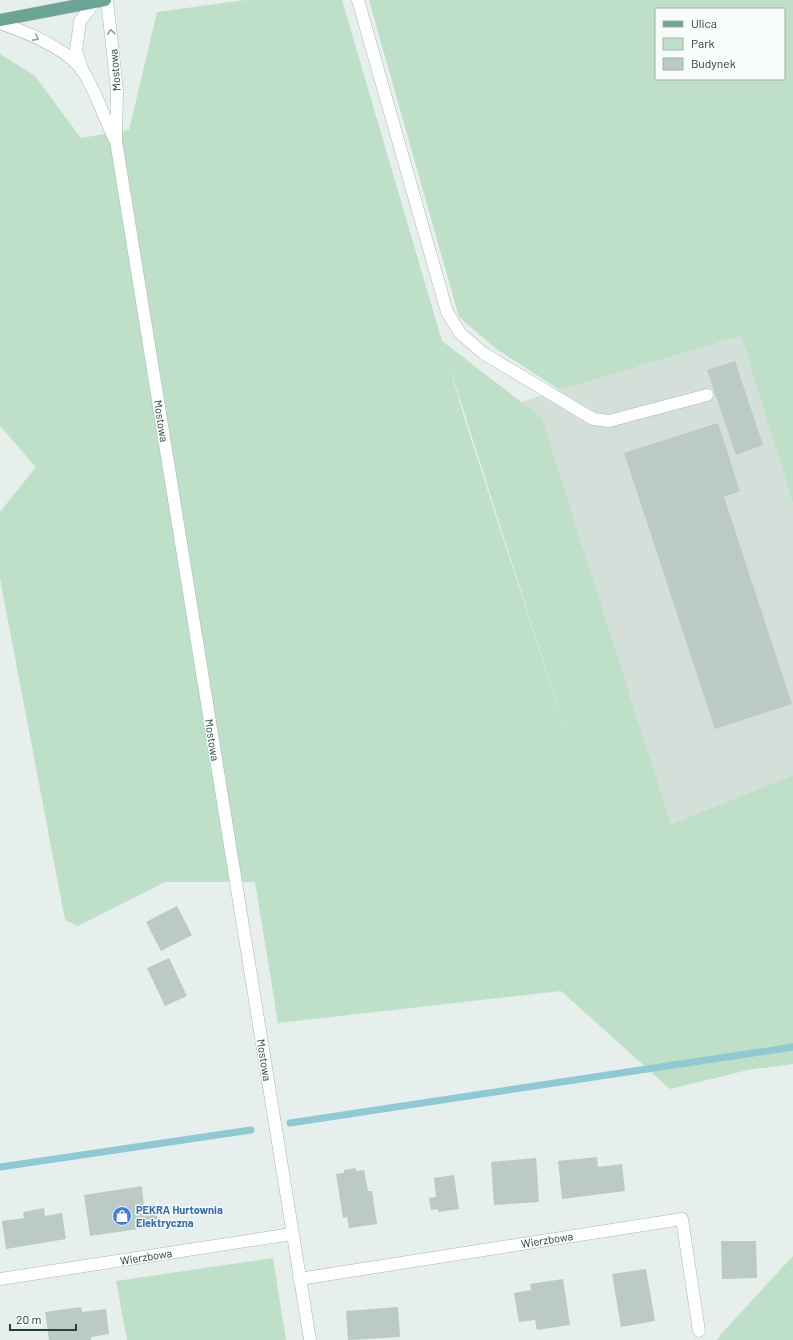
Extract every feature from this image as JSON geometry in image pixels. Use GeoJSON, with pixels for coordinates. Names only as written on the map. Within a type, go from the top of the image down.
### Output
{"type":"FeatureCollection","features":[{"type":"Feature","properties":{"kind":"main road"},"geometry":{"type":"LineString","coordinates":[[0,22],[102,1]]}},
{"type":"Feature","properties":{"kind":"street"},"geometry":{"type":"LineString","coordinates":[[358,0],[447,312],[460,334],[483,353],[594,419],[609,421],[706,395]]}},
{"type":"Feature","properties":{"kind":"street","name":"Mostowa"},"geometry":{"type":"LineString","coordinates":[[102,1],[80,21],[76,51],[83,72],[116,141]]}},
{"type":"Feature","properties":{"kind":"street","name":"Mostowa"},"geometry":{"type":"LineString","coordinates":[[102,1],[117,90],[116,141],[310,1340]]}},
{"type":"Feature","properties":{"kind":"street","name":"Mostowa"},"geometry":{"type":"LineString","coordinates":[[0,22],[25,31],[61,51],[83,72]]}},
{"type":"Feature","properties":{"kind":"street","name":"Wierzbowa"},"geometry":{"type":"LineString","coordinates":[[299,1279],[682,1219],[699,1331]]}},
{"type":"Feature","properties":{"kind":"street","name":"Wierzbowa"},"geometry":{"type":"LineString","coordinates":[[0,1279],[292,1234]]}},
{"type":"Feature","properties":{"kind":"shaded area"},"geometry":{"type":"Polygon","coordinates":[[[741,336],[793,504],[793,775],[671,824],[542,418],[520,402],[741,336]]]}},
{"type":"Feature","properties":{"kind":"green space"},"geometry":{"type":"Polygon","coordinates":[[[245,0],[342,0],[442,341],[542,418],[671,824],[793,775],[793,1064],[748,1070],[670,1089],[561,991],[278,1023],[255,882],[165,882],[78,926],[65,920],[0,579],[0,512],[36,467],[0,426],[0,54],[35,76],[81,138],[129,130],[157,12],[245,0]],[[449,365],[464,417],[578,770],[449,365]]]}},
{"type":"Feature","properties":{"kind":"green space"},"geometry":{"type":"Polygon","coordinates":[[[369,0],[793,0],[793,504],[741,336],[560,390],[495,348],[459,317],[369,0]]]}},
{"type":"Feature","properties":{"kind":"green space"},"geometry":{"type":"Polygon","coordinates":[[[793,1256],[793,1340],[717,1340],[721,1334],[793,1256]]]}},
{"type":"Feature","properties":{"kind":"green space"},"geometry":{"type":"Polygon","coordinates":[[[273,1258],[286,1340],[127,1340],[116,1281],[273,1258]]]}},
{"type":"Feature","properties":{"kind":"building"},"geometry":{"type":"Polygon","coordinates":[[[735,361],[763,445],[736,455],[707,370],[735,361]]]}},
{"type":"Feature","properties":{"kind":"building"},"geometry":{"type":"Polygon","coordinates":[[[718,423],[740,491],[724,497],[792,704],[715,729],[624,453],[718,423]]]}},
{"type":"Feature","properties":{"kind":"building"},"geometry":{"type":"Polygon","coordinates":[[[177,906],[192,935],[161,951],[146,922],[177,906]]]}},
{"type":"Feature","properties":{"kind":"building"},"geometry":{"type":"Polygon","coordinates":[[[169,958],[187,996],[165,1006],[147,968],[169,958]]]}},
{"type":"Feature","properties":{"kind":"building"},"geometry":{"type":"Polygon","coordinates":[[[597,1157],[598,1167],[622,1164],[625,1191],[562,1199],[558,1161],[597,1157]]]}},
{"type":"Feature","properties":{"kind":"building"},"geometry":{"type":"Polygon","coordinates":[[[536,1158],[539,1202],[494,1205],[491,1162],[536,1158]]]}},
{"type":"Feature","properties":{"kind":"building"},"geometry":{"type":"Polygon","coordinates":[[[356,1168],[356,1171],[364,1170],[368,1191],[372,1191],[377,1224],[349,1228],[347,1217],[343,1218],[336,1174],[344,1173],[344,1170],[356,1168]]]}},
{"type":"Feature","properties":{"kind":"building"},"geometry":{"type":"Polygon","coordinates":[[[454,1175],[459,1209],[438,1212],[438,1209],[431,1210],[429,1198],[436,1197],[434,1178],[454,1175]]]}},
{"type":"Feature","properties":{"kind":"building","name":"PEKRA Hurtownia Elektryczna"},"geometry":{"type":"Polygon","coordinates":[[[142,1186],[144,1206],[155,1204],[159,1226],[90,1236],[84,1195],[142,1186]]]}},
{"type":"Feature","properties":{"kind":"building"},"geometry":{"type":"Polygon","coordinates":[[[44,1208],[45,1216],[62,1213],[66,1239],[6,1249],[2,1221],[24,1218],[23,1212],[44,1208]]]}},
{"type":"Feature","properties":{"kind":"building"},"geometry":{"type":"Polygon","coordinates":[[[721,1241],[756,1241],[757,1278],[722,1279],[721,1241]]]}},
{"type":"Feature","properties":{"kind":"building"},"geometry":{"type":"Polygon","coordinates":[[[646,1269],[655,1321],[621,1327],[612,1274],[646,1269]]]}},
{"type":"Feature","properties":{"kind":"building"},"geometry":{"type":"Polygon","coordinates":[[[563,1279],[570,1325],[537,1330],[535,1320],[519,1322],[514,1293],[531,1290],[530,1284],[563,1279]]]}},
{"type":"Feature","properties":{"kind":"building"},"geometry":{"type":"Polygon","coordinates":[[[81,1307],[82,1312],[106,1309],[109,1334],[91,1337],[91,1340],[49,1340],[45,1312],[81,1307]]]}},
{"type":"Feature","properties":{"kind":"building"},"geometry":{"type":"Polygon","coordinates":[[[398,1307],[400,1337],[348,1340],[346,1311],[398,1307]]]}},
{"type":"Feature","properties":{"kind":"waterway"},"geometry":{"type":"LineString","coordinates":[[290,1123],[793,1047]]}},
{"type":"Feature","properties":{"kind":"waterway"},"geometry":{"type":"LineString","coordinates":[[0,1167],[251,1130]]}},
{"type":"Feature","properties":{"kind":"place","name":"PEKRA Hurtownia Elektryczna"},"geometry":{"type":"Point","coordinates":[122,1216]}}]}
